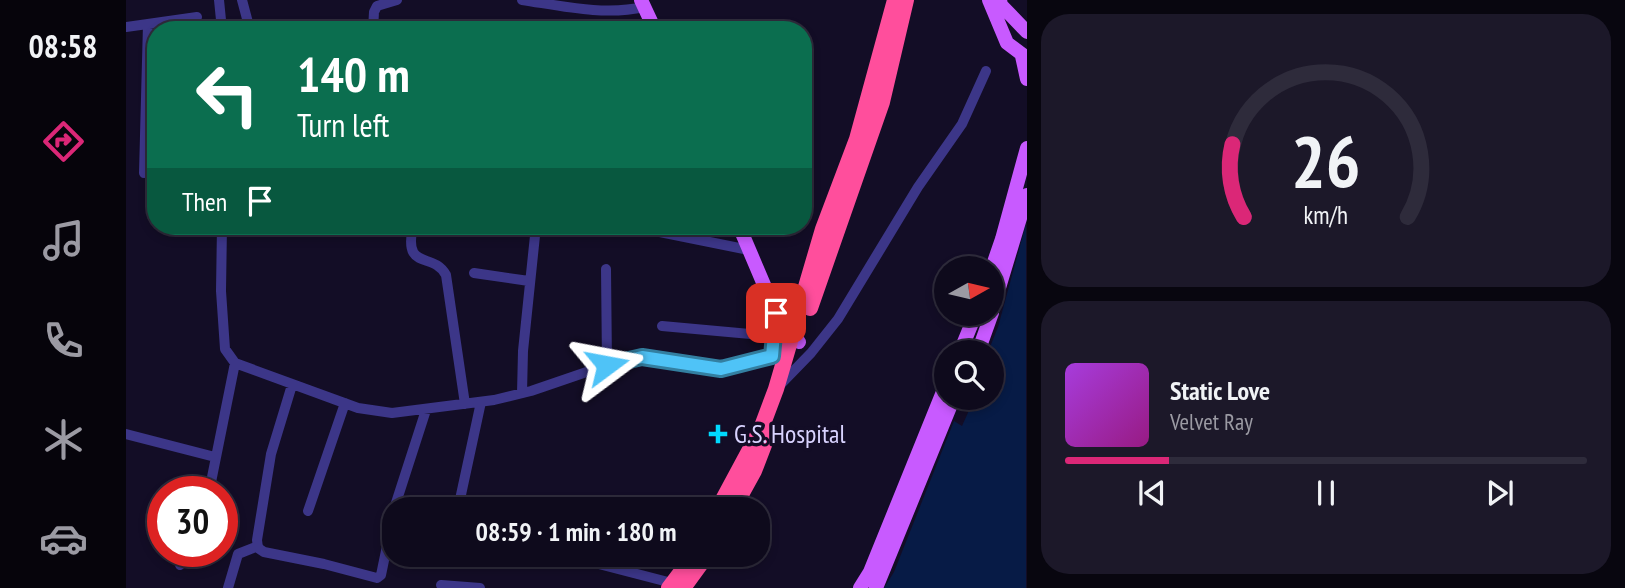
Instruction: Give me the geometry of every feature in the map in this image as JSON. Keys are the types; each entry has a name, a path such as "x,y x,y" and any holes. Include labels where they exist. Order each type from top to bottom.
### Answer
{"highway":[{"path":"739,497 758,460 782,384 823,229 857,139 895,0"},
{"path":"724,497 782,384 777,359 795,338 883,102 906,0"},
{"path":"675,586 690,567"}],"main road":[{"path":"989,0 1007,43 1022,55"},
{"path":"1000,0 1001,5 1027,32 1018,39 1027,79"},
{"path":"643,4 651,21"},
{"path":"996,256 1027,148"},
{"path":"1004,272 1027,195"},
{"path":"743,235 776,313 795,338"},
{"path":"860,588 870,572 936,410"},
{"path":"876,588 949,410"}],"street":[{"path":"219,0 221,21"},
{"path":"242,0 248,21"},
{"path":"374,21 377,6 397,0"},
{"path":"522,0 606,11 627,11 643,4"},
{"path":"169,21 197,17"},
{"path":"126,27 147,24"},
{"path":"144,173 147,61"},
{"path":"782,384 838,319 918,187 962,124 986,71"},
{"path":"222,235 221,291 225,349 235,363 292,386 345,403 392,413 481,402 522,393 607,365 642,357 721,369 777,359 774,336 776,313"},
{"path":"412,235 415,254 421,260 439,267 446,275 465,404"},
{"path":"522,393 534,235"},
{"path":"675,235 749,250"},
{"path":"606,269 607,365"},
{"path":"474,273 529,281"},
{"path":"662,326 774,336"},
{"path":"212,476 235,363"},
{"path":"292,386 271,454 258,546 264,552 377,578 381,575 383,567"},
{"path":"461,497 481,402"},
{"path":"308,511 345,403"},
{"path":"398,497 426,410"},
{"path":"126,434 215,457"},
{"path":"229,588 238,554 258,546"},
{"path":"607,567 675,586"},
{"path":"441,585 480,588"}],"water":[{"path":"1026,224 1026,588 884,588 894,572 954,421 962,426 969,410 1004,410 1004,340 993,340 998,326 1004,326 1004,305"}],"place":[{"name":"G.S. Hospital","path":"718,434"}],"route":[{"path":"607,365 642,357 721,369 772,356 776,313"}]}
